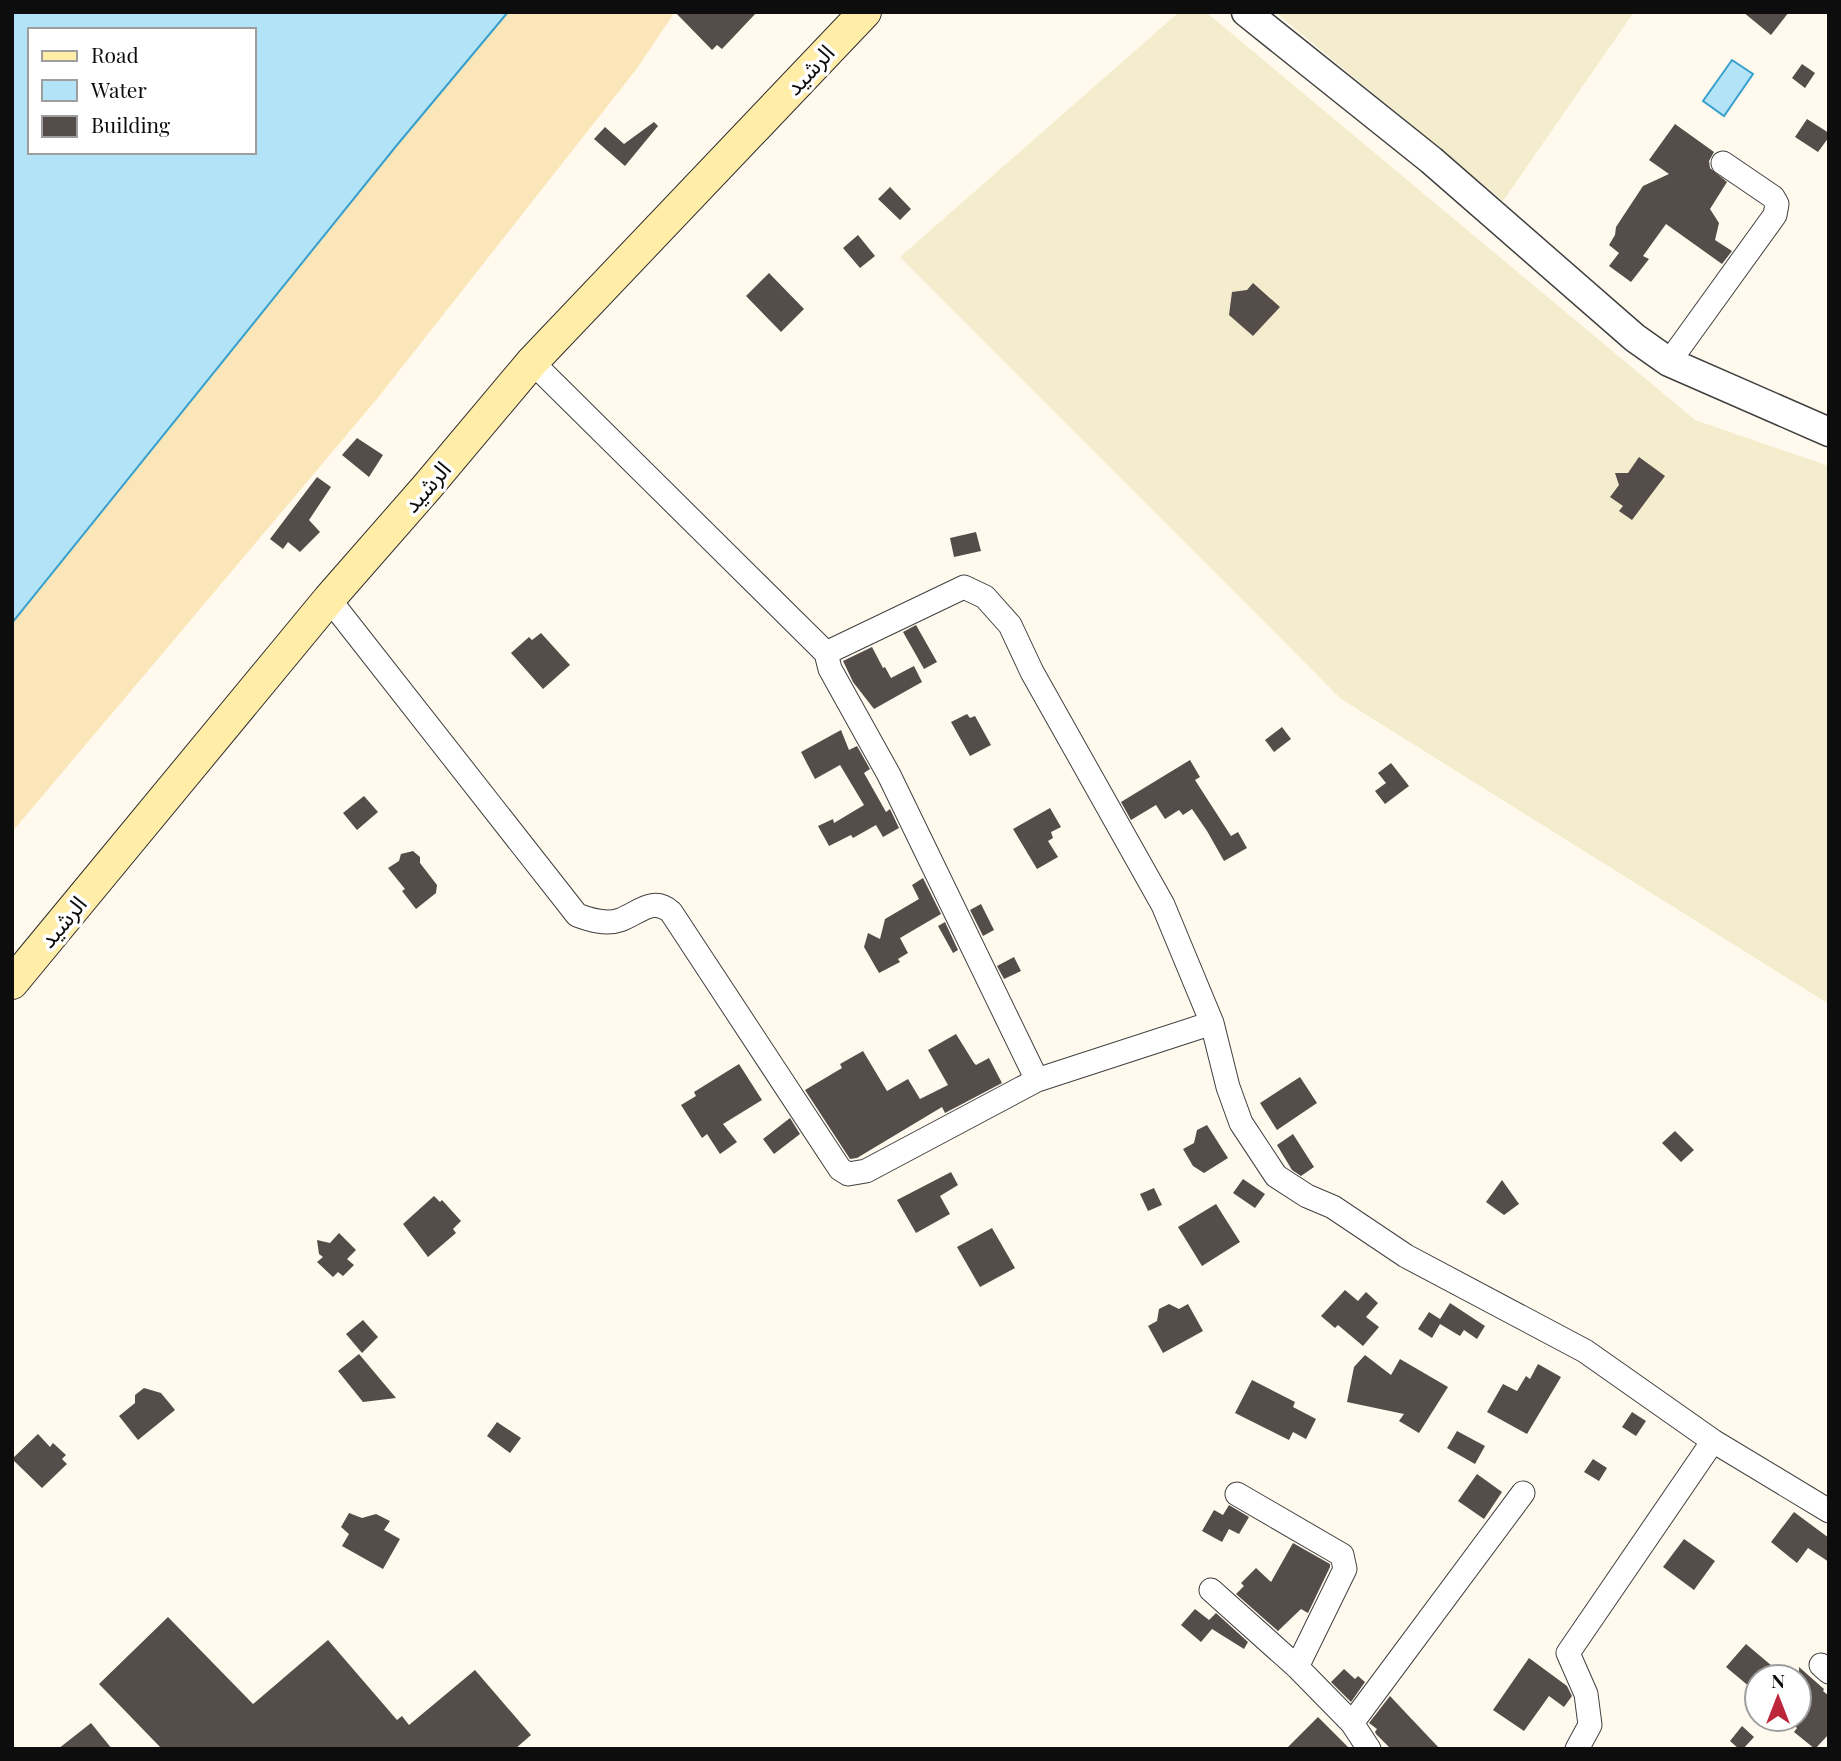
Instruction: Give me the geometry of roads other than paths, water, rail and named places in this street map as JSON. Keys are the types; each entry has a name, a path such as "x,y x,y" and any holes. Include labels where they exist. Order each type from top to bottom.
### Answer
{"main road":[{"name":"الرشيد","path":"12,983 329,599 532,362 865,12"}],"street":[{"path":"1246,12 1430,160 1609,316 1669,362 1829,432"},
{"path":"1669,362 1775,215 1777,204 1773,197 1723,163"},
{"path":"532,362 826,653 830,668 889,775 1037,1080"},
{"path":"826,653 964,587 985,597 1010,625 1032,672 1163,905 1212,1023 1228,1087 1241,1124 1276,1176 1307,1196 1333,1208 1406,1256 1585,1351 1713,1441 1829,1511"},
{"path":"329,599 576,915 605,922 620,920 656,904 671,912 840,1169 848,1174 866,1171 1037,1080 1212,1023"},
{"path":"1577,1749 1590,1725 1586,1694 1568,1653 1713,1441"},
{"path":"1352,1723 1523,1493"},
{"path":"1237,1494 1342,1555 1345,1569 1297,1667"},
{"path":"1211,1590 1297,1667 1352,1723 1369,1749"}],"water":[{"path":"12,12 508,12 397,145 12,623"},
{"path":"1732,60 1753,74 1724,116 1703,101"}]}
